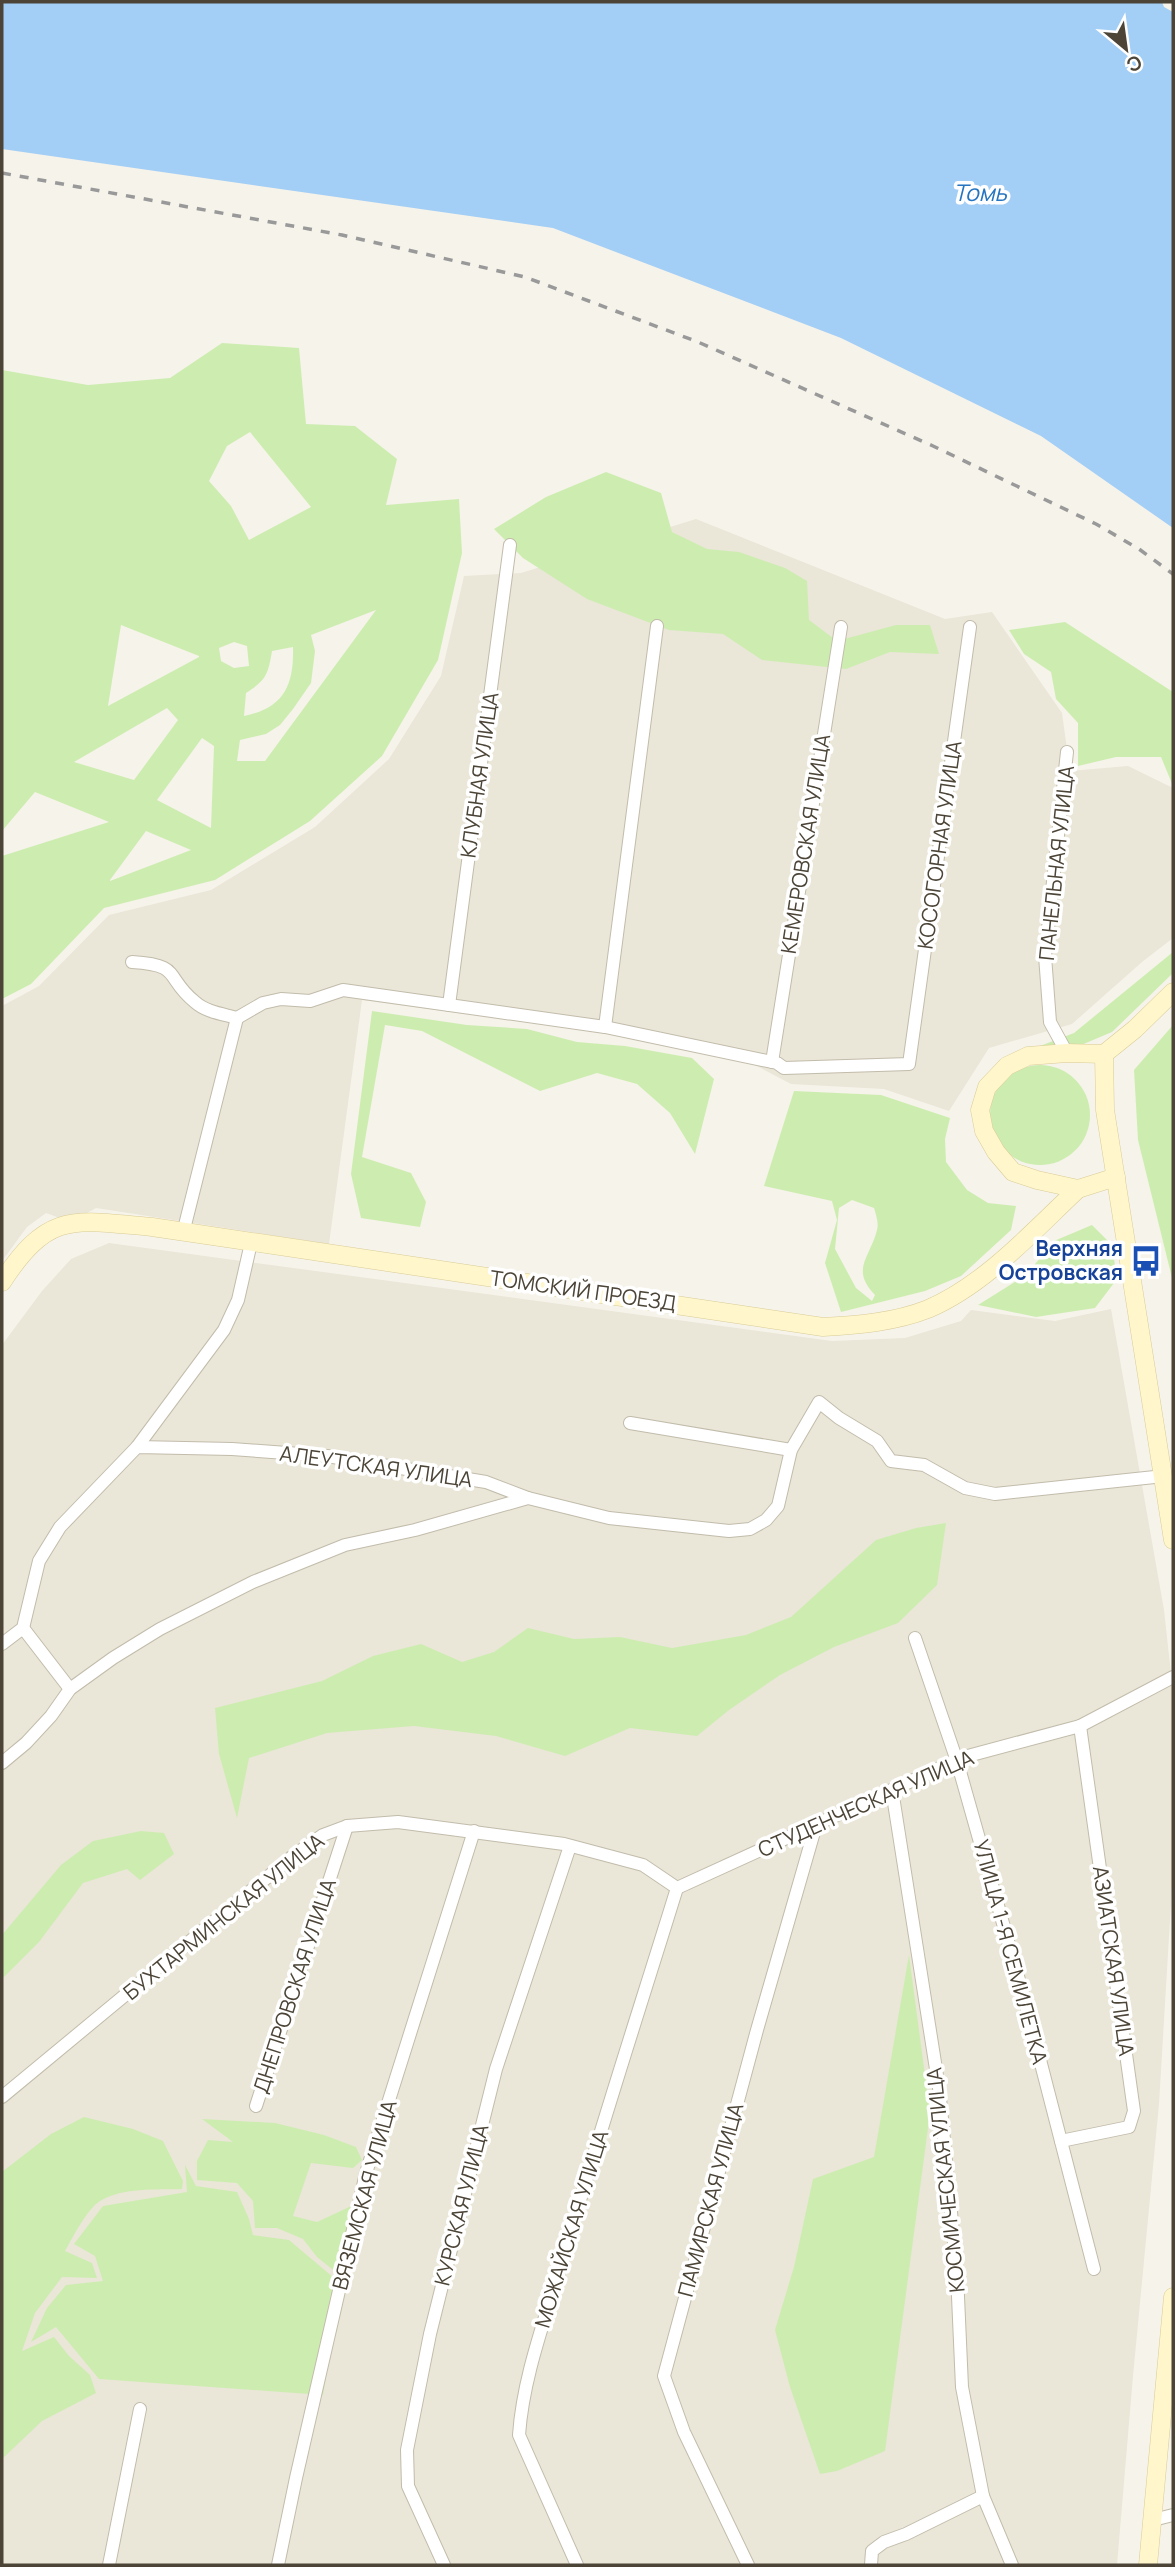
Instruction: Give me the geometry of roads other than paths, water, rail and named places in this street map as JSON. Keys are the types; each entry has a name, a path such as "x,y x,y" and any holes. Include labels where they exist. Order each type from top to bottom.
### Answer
{"main road":[{"path":"1116,1177 1079,1189 1013,1172 996,1152 984,1131 980,1110 987,1087 1007,1066 1028,1056 1104,1054 1135,1029 1173,992"},
{"path":"1104,1054 1105,1110 1164,1476 1170,1498 1173,1540"},
{"name":"ТОМСКИЙ ПРОЕЗД","path":"2,1282 20,1254 44,1233 71,1222 85,1221 152,1227 823,1326 868,1325 928,1308 979,1279 1079,1189"},
{"path":"1148,2565 1173,2298"}],"street":[{"name":"КЛУБНАЯ УЛИЦА","path":"449,1005 510,545"},
{"path":"606,1027 657,626"},
{"name":"КОСОГОРНАЯ УЛИЦА","path":"774,1063 784,1068 909,1064 970,626"},
{"name":"КЕМЕРОВСКАЯ УЛИЦА","path":"774,1063 841,627"},
{"name":"ПАНЕЛЬНАЯ УЛИЦА","path":"1067,752 1045,956 1050,1022 1067,1053"},
{"path":"132,962 161,965 169,970 196,1004 207,1010 237,1018 263,1003 281,999 310,1001 342,990 606,1027 774,1063"},
{"path":"183,1233 237,1018"},
{"path":"2,1644 23,1628 39,1561 60,1527 137,1447 224,1330 238,1300 251,1243"},
{"name":"АЛЕУТСКАЯ УЛИЦА","path":"137,1447 232,1449 327,1456 486,1482 528,1499 608,1518 729,1531 750,1529 766,1520 778,1506 791,1450 819,1402 839,1418 877,1441 891,1461 924,1465 965,1488 995,1494 1164,1476"},
{"path":"630,1423 791,1450"},
{"path":"2,1763 26,1743 51,1716 70,1689 160,1629 253,1582 345,1545 415,1530 528,1499"},
{"path":"23,1628 70,1689"},
{"name":"УЛИЦА 1-Я СЕМИЛЕТКА","path":"915,1638 957,1760 1023,1994 1094,2269"},
{"name":"СТУДЕНЧЕСКАЯ УЛИЦА","path":"677,1888 957,1760 1080,1726 1173,1677"},
{"name":"АЗИАТСКАЯ УЛИЦА","path":"1061,2141 1129,2127 1133,2111 1080,1726"},
{"name":"КОСМИЧЕСКАЯ УЛИЦА","path":"892,1790 939,2088 957,2274 962,2387 983,2496 1012,2565"},
{"name":"БУХТАРМИНСКАЯ УЛИЦА","path":"2,2097 293,1856 323,1835 346,1826 398,1822 474,1830 570,1846 643,1865 677,1888"},
{"name":"ПАМИРСКАЯ УЛИЦА","path":"748,2565 684,2431 664,2376 757,2030 816,1825"},
{"name":"ДНЕПРОВСКАЯ УЛИЦА","path":"256,2106 346,1826"},
{"name":"ВЯЗЕМСКАЯ УЛИЦА","path":"278,2565 366,2173 474,1830"},
{"name":"КУРСКАЯ УЛИЦА","path":"444,2565 408,2486 407,2450 430,2334 496,2070 570,1846"},
{"name":"МОЖАЙСКАЯ УЛИЦА","path":"577,2565 519,2435 520,2421 527,2384 572,2226 677,1888"},
{"path":"109,2565 140,2409"},
{"path":"871,2565 872,2551 884,2542 983,2496"},
{"path":"1153,2520 1173,2515"}],"water":[{"name":"Томь","path":"2,2 1162,2 1164,7 1173,12 1173,528 1041,436 841,338 553,228 2,149"}],"railway":[{"path":"2,173 342,235 525,277 698,342 933,446 1096,524 1139,549 1173,574"}],"place":[{"name":"Верхняя Островская","path":"1146,1261"}]}
